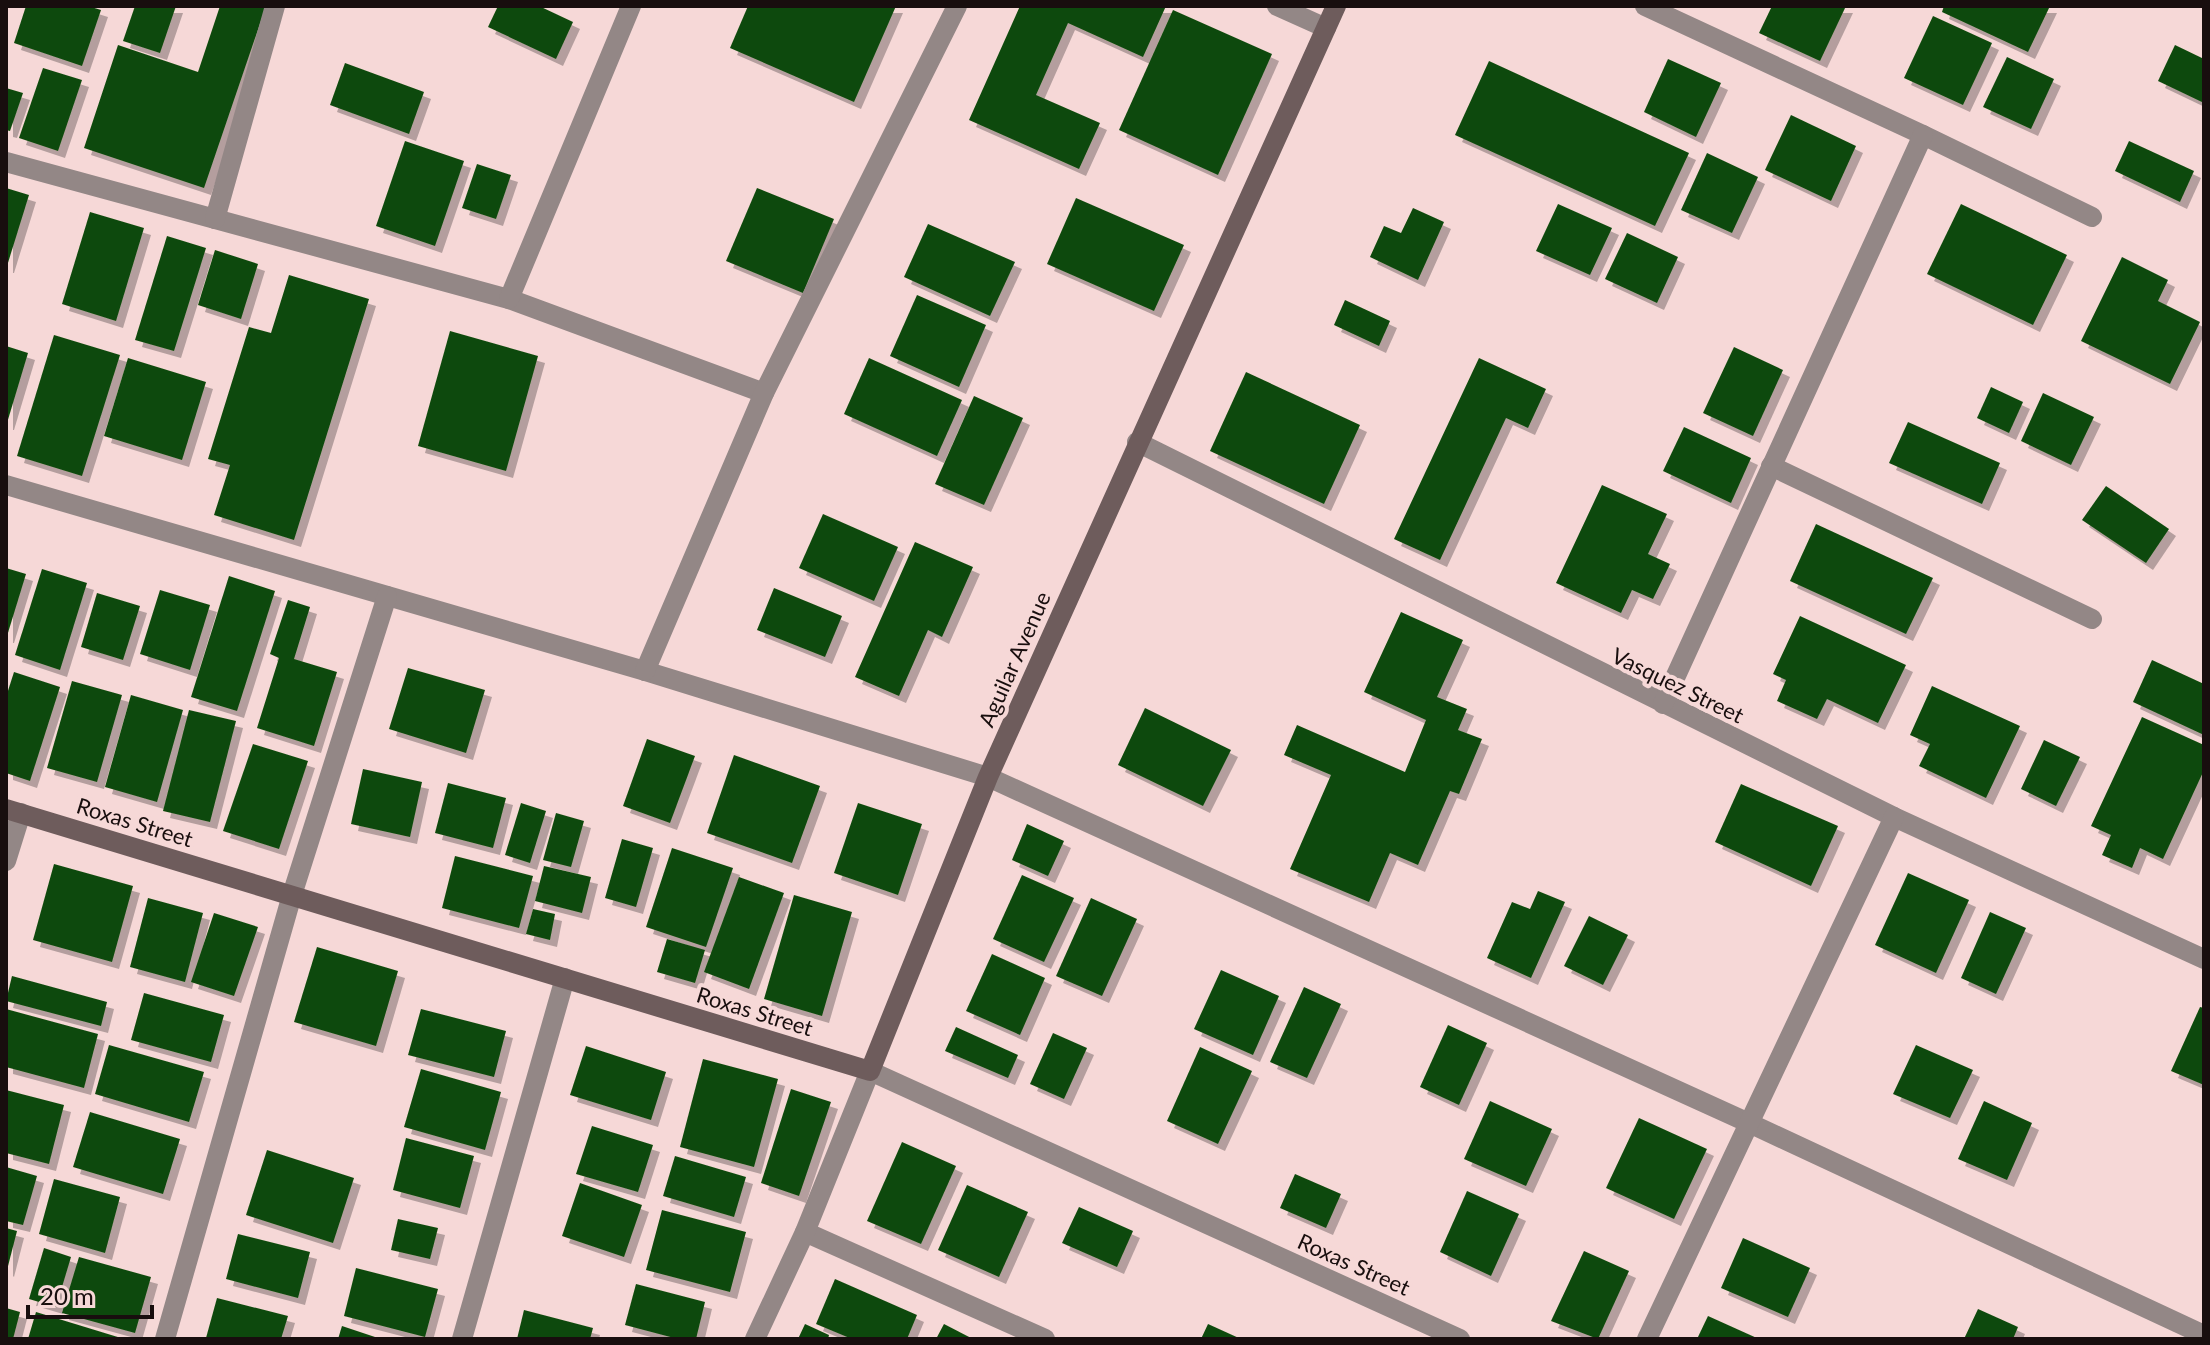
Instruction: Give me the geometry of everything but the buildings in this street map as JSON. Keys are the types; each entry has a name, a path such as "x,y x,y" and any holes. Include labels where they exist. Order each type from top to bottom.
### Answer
{"street":[{"path":"215,219 275,6"},
{"path":"509,299 631,6"},
{"path":"645,671 764,393 957,6"},
{"path":"1277,6 1326,28"},
{"name":"Aguilar Avenue","path":"755,1339 805,1232 988,777 1336,6"},
{"path":"1645,6 2092,217"},
{"path":"1663,704 1923,135"},
{"path":"6,162 509,299 764,393"},
{"name":"Vasquez Street","path":"1137,442 1894,817 2204,959"},
{"path":"1771,466 2092,619"},
{"path":"6,485 645,671 988,777 1749,1123 2204,1335"},
{"path":"165,1339 292,895 387,596"},
{"path":"6,861 14,811"},
{"name":"Roxas Street","path":"14,811 870,1071 1460,1339"},
{"path":"1647,1339 1894,817"},
{"path":"462,1339 565,978"},
{"path":"805,1232 1045,1339"}]}
